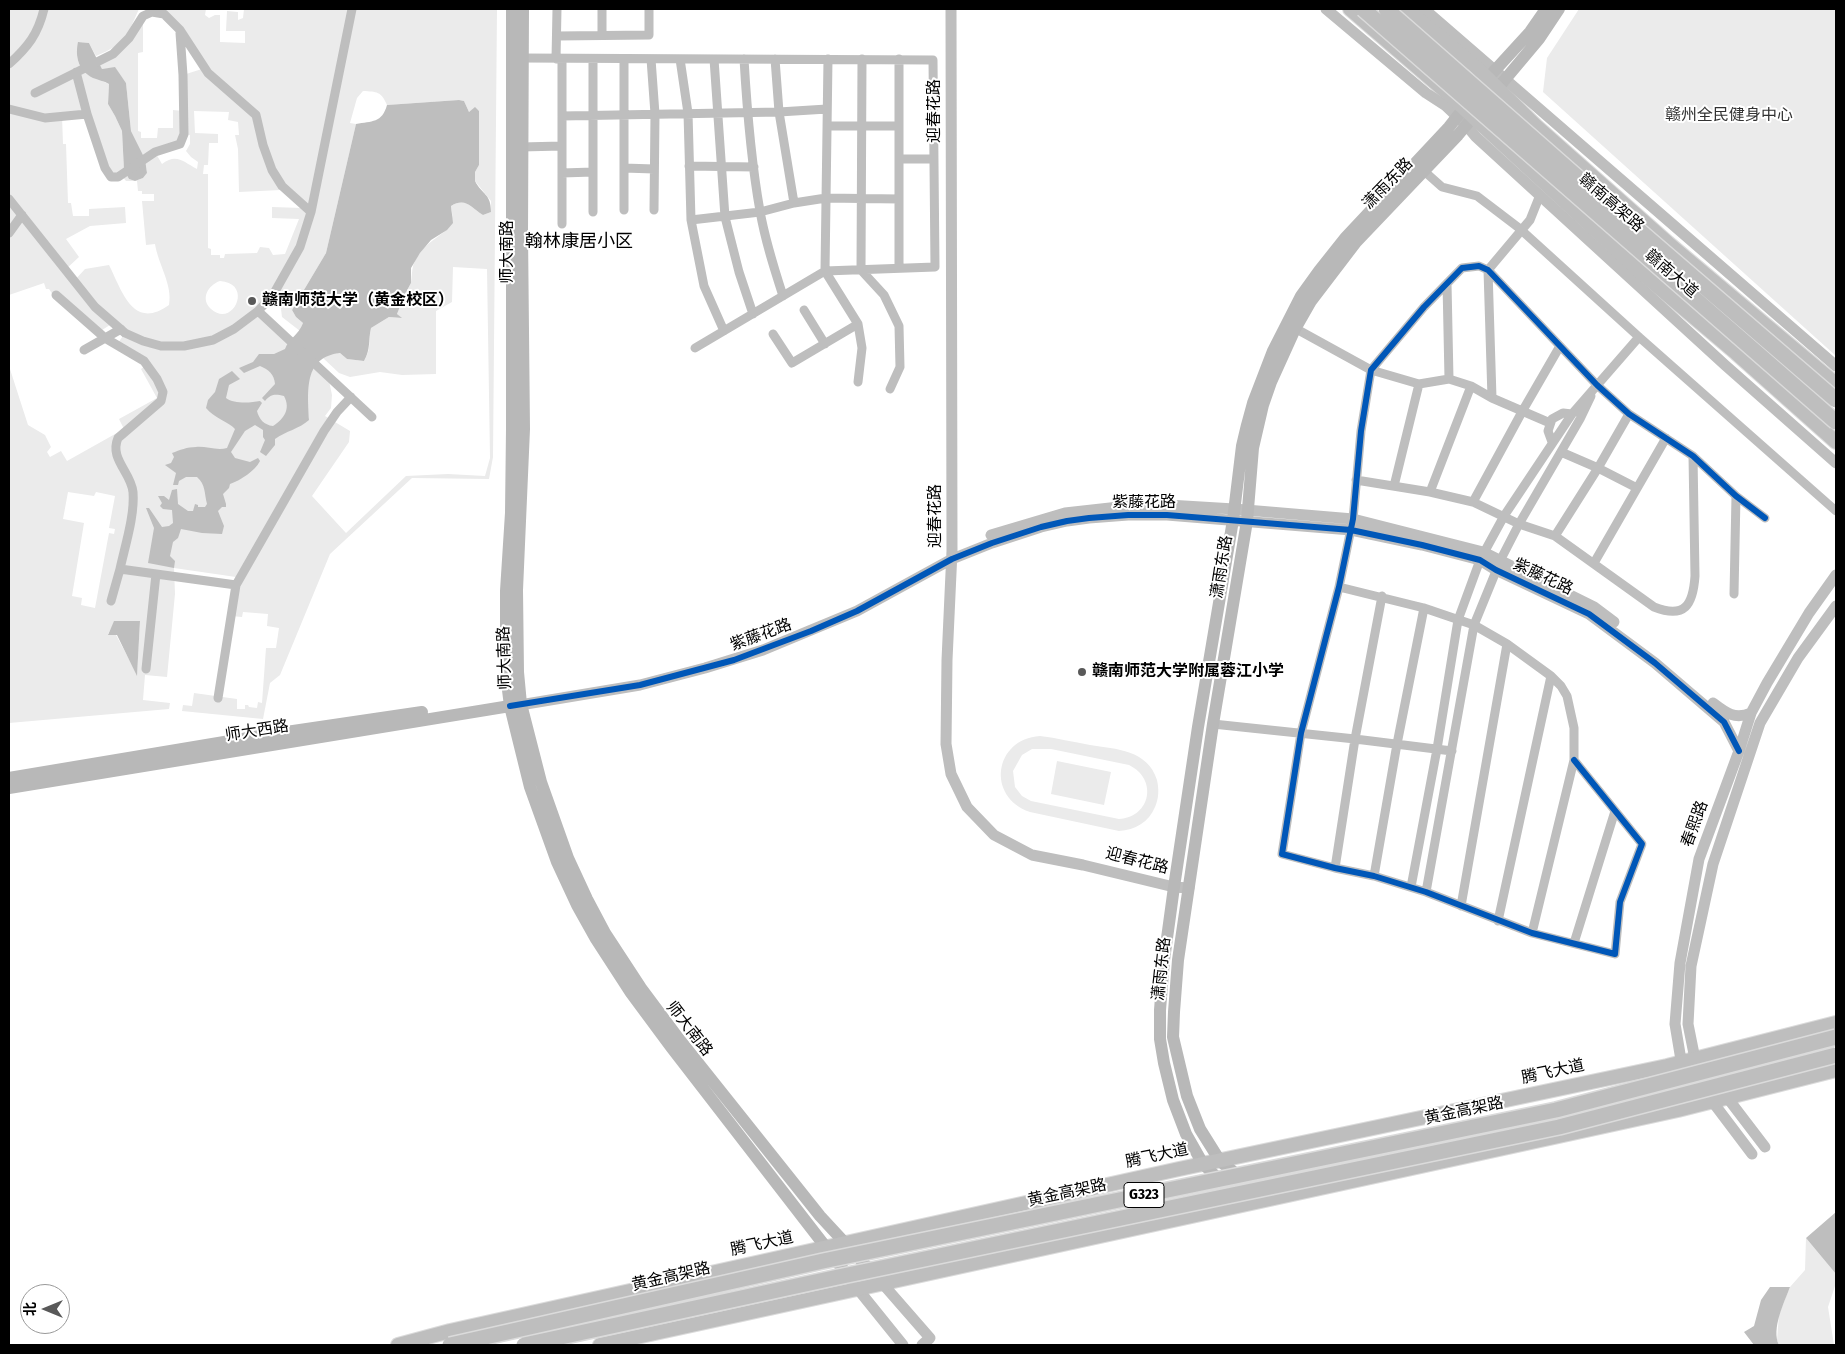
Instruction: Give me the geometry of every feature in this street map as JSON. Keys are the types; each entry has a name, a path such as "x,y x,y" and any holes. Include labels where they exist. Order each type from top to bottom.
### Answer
{"highway":[{"name":"赣南高架路","path":"1363,9 1836,422"},
{"name":"赣南高架路","path":"1386,9 1836,400"},
{"name":"黄金高架路","path":"450,1345 823,1261 1556,1110 1836,1037"},
{"name":"G323","path":"524,1345 857,1273 1559,1127 1836,1055"}],"main road":[{"name":"师大南路","path":"512,9 512,428 511,513 506,591 506,674 554,820 587,900 605,933 641,988 679,1039 820,1216 882,1283"},
{"name":"师大南路","path":"523,9 521,147 524,429 517,590 518,672 515,702 530,787 542,824 569,888 596,939 631,993 857,1288"},
{"name":"赣南大道","path":"1350,9 1465,117 1836,442"},
{"name":"赣南大道","path":"1407,9 1477,68 1496,79 1536,126 1668,243 1836,384"},
{"name":"潇雨东路","path":"1246,1204 1203,1164 1186,1134 1174,1100 1160,1039 1164,960 1174,887 1198,727 1234,514 1242,446 1253,403 1269,360 1291,326 1342,259 1379,216 1424,171 1496,79 1546,9"},
{"name":"潇雨东路","path":"1496,79 1539,39 1559,9"},
{"name":"潇雨东路","path":"1267,1199 1220,1161 1200,1129 1187,1096 1174,1037 1178,960 1213,724 1247,515 1253,448 1263,405 1301,296 1333,252 1465,117"},
{"name":"师大西路","path":"9,778 266,735 515,702"},
{"name":"师大西路","path":"9,788 515,702"},
{"name":"腾飞大道","path":"398,1345 450,1330 1203,1164 1682,1062 1836,1023"},
{"path":"600,1345 1728,1098 1836,1070"}],"street":[{"path":"9,64 31,42 40,27 44,9"},
{"path":"9,199 95,307 121,329 143,341 161,346 184,346 212,340 234,329 258,311 273,295 300,247 310,212 352,9"},
{"path":"558,9 557,36 562,116 562,224"},
{"path":"602,9 602,35"},
{"path":"557,36 649,36 649,9"},
{"name":"迎春花路","path":"952,9 952,555 947,660 946,744 951,774 967,807 994,835 1032,855 1174,887 1189,888"},
{"path":"1326,9 1426,93 1465,117 1476,138 1725,366 1836,463"},
{"path":"1424,9 1496,79 1836,366"},
{"path":"35,93 113,54 129,38 143,16 152,12 164,14 180,30 208,73 256,115 272,170 282,186 310,212"},
{"path":"76,72 105,168 111,177 118,178 155,152 180,144 184,134 180,30"},
{"path":"522,58 933,60 935,267 825,271 695,348"},
{"path":"593,59 593,212"},
{"path":"624,59 624,210"},
{"path":"651,59 655,114 654,210"},
{"path":"680,59 688,113 691,220 704,286 724,331"},
{"path":"714,59 724,216 739,272 753,314"},
{"path":"744,59 747,112 760,212 770,257 782,296"},
{"path":"775,59 779,112 794,203"},
{"path":"828,59 825,271 858,324 862,348 858,382"},
{"path":"862,60 861,270 884,295 899,326 900,367 890,390"},
{"path":"899,60 899,268"},
{"path":"562,116 779,112 827,109"},
{"path":"9,110 45,118 88,114"},
{"path":"827,126 899,126"},
{"path":"521,147 562,146"},
{"path":"899,159 934,159"},
{"path":"689,166 754,167"},
{"path":"624,168 654,168"},
{"path":"1424,171 1442,187 1477,196 1522,231 1836,511"},
{"path":"562,173 593,172"},
{"path":"1492,398 1488,270 1530,220 1540,195"},
{"path":"691,220 760,212 794,203 826,198 899,199"},
{"path":"9,233 22,215"},
{"path":"1574,760 1642,844 1620,902 1615,954 1532,934 1411,887 1282,854 1301,733 1339,587 1352,525 1361,430 1371,370 1424,307 1462,268 1479,266 1488,270 1597,385 1629,414 1693,456 1736,496 1765,518"},
{"path":"1447,283 1449,379"},
{"path":"56,295 105,338 144,361 157,379 163,392 161,401 118,438 114,446 116,457 132,490 133,505 120,569 111,601"},
{"path":"804,310 825,344"},
{"path":"258,311 372,417"},
{"path":"773,334 792,363 858,324"},
{"path":"1291,326 1371,370 1419,384 1449,379 1471,386 1492,398 1550,422"},
{"path":"84,350 121,329"},
{"path":"1411,887 1437,749 1458,620 1481,556 1504,516 1572,414 1639,337"},
{"path":"1473,502 1560,346"},
{"path":"1394,486 1419,384"},
{"path":"1426,892 1474,625 1498,565 1519,524 1580,419 1597,385"},
{"path":"1430,492 1471,386"},
{"path":"218,698 236,585 324,431 336,412 351,397"},
{"path":"1552,442 1548,435 1550,422 1559,414 1572,414"},
{"path":"1555,536 1629,414"},
{"path":"1594,563 1666,438"},
{"path":"1561,452 1637,488"},
{"path":"1356,480 1430,492 1473,502 1519,524 1555,536 1654,607 1666,612 1677,611 1688,605 1694,592 1693,456"},
{"path":"1734,594 1736,496"},
{"name":"紫藤花路","path":"515,702 640,685 748,655 858,611 952,555 989,536 1040,519 1089,509 1168,505 1234,514 1352,525 1422,545 1481,556 1589,614 1641,652 1724,722 1739,752"},
{"name":"紫藤花路","path":"1498,565 1594,607 1654,653 1728,715 1744,716 1751,713"},
{"path":"120,569 236,585"},
{"path":"146,669 156,574"},
{"name":"春熙路","path":"1752,1154 1682,1062 1675,1024 1680,963 1699,859 1739,752 1751,713 1808,613 1836,575"},
{"path":"1339,587 1382,596 1474,625 1507,644 1551,676 1568,696 1574,728 1574,760 1532,934"},
{"path":"1335,868 1355,739 1382,596"},
{"name":"春熙路","path":"1765,1147 1694,1054 1688,1024 1691,966 1713,864 1760,723 1798,658 1836,606"},
{"path":"1374,876 1397,744 1424,608"},
{"path":"1461,906 1507,644"},
{"path":"1498,921 1551,676"},
{"path":"1213,724 1452,751"},
{"path":"1574,943 1615,811"},
{"path":"882,1283 926,1342"},
{"path":"857,1288 903,1345"}],"green space":[{"name":"赣南师范大学（黄金校区）","path":"9,9 139,9 128,33 119,43 106,52 96,56 89,43 79,42 77,51 83,70 109,84 108,104 122,131 124,170 129,179 135,181 143,178 147,173 145,159 131,131 126,83 115,68 102,69 98,61 113,52 129,37 143,16 143,52 138,53 138,131 141,132 141,138 157,138 158,128 173,128 173,110 183,111 183,75 205,68 180,30 164,14 164,9 206,9 205,15 209,18 220,15 220,42 245,43 245,31 226,31 227,11 238,12 238,20 243,18 244,9 497,9 493,457 489,479 412,478 330,554 280,675 270,683 263,719 182,711 183,705 192,706 194,693 237,699 237,709 245,709 245,705 257,708 258,702 262,703 266,648 276,648 279,628 267,626 268,614 243,612 242,617 231,616 236,577 174,568 175,594 167,677 145,675 143,700 170,703 169,709 9,723 9,366 28,425 45,435 51,447 47,452 50,457 61,451 67,461 124,429 119,419 157,398 141,369 150,362 138,353 118,343 125,333 113,323 99,332 59,299 55,298 49,289 46,289 44,283 9,295","holes":["363,91 378,93 383,97 387,105 459,100 464,101 469,112 475,108 479,111 479,165 475,172 475,181 491,201 491,212 483,215 465,203 451,206 452,215 448,228 426,246 415,261 410,284 397,314 401,318 389,317 371,328 369,348 364,361 347,359 340,353 331,354 323,358 339,373 350,377 380,372 402,375 436,374 436,311 452,302 453,267 487,269 490,458 485,476 448,474 406,476 346,533 312,496 349,442 350,431 325,416 331,408 332,395 328,376 258,311 273,295 280,301 282,317 300,331 303,323 292,310 326,253 356,124 350,123 357,98","194,111 229,112 228,120 238,122 239,135 235,135 238,149 239,192 281,190 302,208 272,207 272,218 299,219 285,254 273,255 269,248 260,247 257,253 225,254 224,258 220,258 220,255 211,255 211,249 208,248 208,174 203,174 204,165 208,165 209,143 218,143 218,134 195,133","87,114 105,168 111,177 121,175 126,181 137,181 138,191 142,191 142,194 154,194 154,201 142,201 146,245 155,244 169,290 169,305 157,312 146,313 138,311 130,304 109,265 85,269 74,281 65,270 79,257 66,239 90,226 126,223 125,207 89,209 89,216 73,216 71,203 68,203 66,144 63,144 62,116","184,134 190,135 190,144 186,151 198,162 197,169 184,161 176,159 162,164 155,152 180,144","220,281 230,284 236,289 238,296 232,309 226,313 219,314 211,309 206,301 206,297 212,286","68,492 94,496 96,492 115,496 109,528 115,529 114,534 109,533 95,608 81,605 82,598 72,596 84,523 63,519","115,621 140,621 137,674 116,635 108,634"]},
{"name":"赣州全民健身中心","path":"1579,9 1836,9 1836,356 1543,92 1547,58"},
{"path":"1040,736 1120,750 1139,757 1153,770 1157,780 1158,797 1152,812 1145,821 1136,827 1119,831 1030,812 1016,805 1007,794 1002,782 1001,770 1005,757 1013,747 1025,740","holes":["1032,749 1051,749 1129,765 1138,771 1144,779 1147,788 1144,805 1130,817 1119,819 1031,801 1022,796 1015,787 1013,771 1022,755"]},
{"path":"1057,761 1111,772 1104,805 1051,794"},
{"path":"1806,1238 1836,1274 1836,1283 1828,1307 1834,1345 1779,1345 1777,1340 1779,1314 1790,1287 1805,1270"}],"shaded area":[{"path":"78,42 89,43 102,69 115,67 126,83 131,131 145,159 147,173 143,178 135,181 129,179 124,170 122,131 108,104 109,84 88,75 81,67 77,58"},
{"path":"464,101 469,112 475,107 479,111 479,165 475,172 475,181 488,198 491,212 483,215 465,203 451,206 453,223 447,230 431,240 411,268 411,283 397,314 402,318 389,317 371,328 364,361 347,359 340,353 319,361 310,378 308,398 309,420 275,439 275,445 266,456 260,452 265,440 263,430 255,425 245,431 231,452 235,458 250,462 258,458 260,461 247,475 230,484 223,494 226,507 222,507 218,511 224,526 222,534 181,529 178,538 173,542 170,556 175,561 174,568 148,563 154,528 146,508 149,508 162,527 173,523 172,510 163,509 160,506 162,503 158,496 164,496 169,500 172,490 177,489 178,504 188,511 193,511 195,504 198,507 205,507 207,504 203,486 197,477 186,477 179,481 178,485 173,485 176,473 165,465 171,463 174,457 172,453 184,449 200,447 227,448 235,429 213,415 206,408 208,400 215,392 219,379 232,371 240,379 229,385 226,398 247,403 260,401 262,403 257,411 265,423 273,426 285,413 287,405 284,396 273,395 265,401 262,398 275,384 274,378 266,369 260,366 244,373 239,368 253,362 259,354 274,354 285,349 303,323 292,310 326,253 356,124 376,120 385,111 387,105"},
{"path":"114,621 140,621 137,676 117,635 108,635"},
{"path":"1836,1212 1836,1274 1806,1238"},
{"path":"1770,1287 1790,1287 1777,1324 1776,1331 1779,1345 1754,1345 1744,1332 1754,1326 1761,1300"}],"cycle path":[{"path":"1574,760 1642,844 1620,902 1615,954 1532,933 1426,892 1374,876 1282,854 1301,733 1339,587 1353,519 1361,431 1371,370 1424,307 1462,268 1479,266 1488,270 1597,385 1629,414 1693,456 1736,496 1765,518"},
{"path":"510,706 640,685 734,660 811,631 857,611 952,559 992,543 1041,527 1089,518 1167,515 1351,530 1480,560 1496,570 1589,614 1655,663 1724,722 1739,751"}],"place":[{"name":"赣南师范大学（黄金校区）","path":"252,301"},
{"name":"赣南师范大学附属蓉江小学","path":"1082,672"}],"district":[{"name":"翰林康居小区","path":"579,242"}]}
